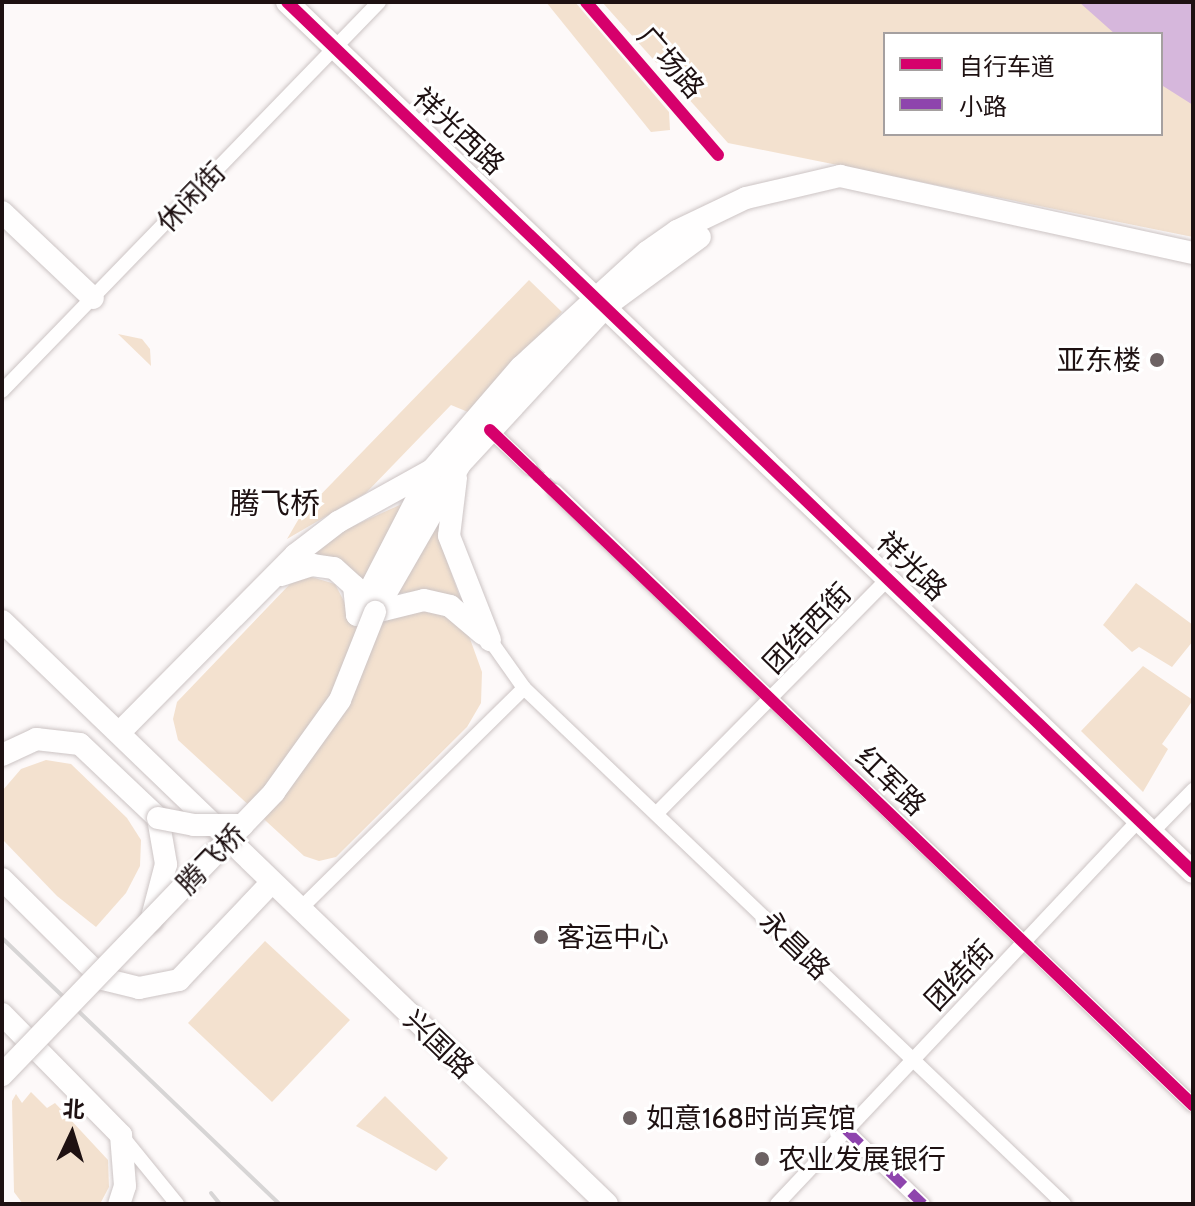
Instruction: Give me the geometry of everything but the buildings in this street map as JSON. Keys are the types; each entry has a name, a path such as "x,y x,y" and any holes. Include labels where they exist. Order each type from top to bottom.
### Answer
{"main road":[{"name":"祥光西路","path":"287,2 602,300"},
{"path":"366,613 432,470 521,367 602,300 677,231 746,198 840,176 1193,253"},
{"path":"366,613 460,464 602,300 683,245 751,212 840,192 1193,268"},
{"path":"2,212 93,298"},
{"name":"祥光路","path":"602,300 1193,872"},
{"path":"460,464 449,536 490,640"},
{"path":"2,621 120,732 281,575 295,555 338,522 432,470"},
{"path":"281,575 312,565 334,568 354,586 366,613"},
{"path":"366,613 424,600 450,606 490,640"},
{"name":"腾飞桥","path":"2,1057 159,894 233,826 308,750 340,700 366,613"},
{"name":"兴国路","path":"120,732 270,884 607,1204"},
{"path":"2,755 36,739 80,744 158,818 166,864 151,921"},
{"path":"158,818 233,826"},
{"name":"腾飞桥","path":"2,1075 151,921 233,826"},
{"path":"2,879 103,979 139,988 179,980 270,884"},
{"path":"2,1014 121,1135 125,1186 119,1204"}],"street":[{"name":"休闲街","path":"2,391 379,2"},
{"path":"490,430 530,468"},
{"name":"红军路","path":"555,491 1193,1105"},
{"name":"团结西街","path":"657,813 889,578"},
{"name":"永昌路","path":"490,640 524,688 1064,1204"},
{"path":"299,910 524,688"},
{"name":"团结街","path":"777,1204 1023,942 1146,826 1193,790"},
{"path":"846,1130 923,1204"},
{"path":"121,1135 172,1203"}],"shaded area":[{"path":"546,2 575,2 669,112 670,130 651,132"},
{"path":"602,2 1193,2 1193,237 728,143"},
{"path":"1079,2 1193,2 1193,105 1163,86 1163,32 1113,32"},
{"path":"529,280 562,312 468,412 451,405 366,493 287,539 301,515"},
{"path":"118,334 142,339 150,349 151,366"},
{"path":"433,490 443,516 442,547 463,606 425,591 400,593 301,560 331,536"},
{"path":"305,575 335,584 345,603 393,619 423,609 443,613 469,636 482,672 481,703 467,727 336,857 319,861 304,856 178,740 173,719 177,702 290,584"},
{"path":"1136,583 1193,625 1193,641 1172,667 1139,647 1132,652 1103,625"},
{"path":"1143,666 1193,700 1162,744 1168,749 1143,792 1081,731"},
{"path":"46,760 71,764 127,818 141,840 140,866 126,893 96,927 57,896 2,839 3,790 21,769"},
{"path":"265,941 350,1020 272,1102 188,1023"},
{"path":"31,1092 47,1108 55,1103 108,1160 109,1187 100,1204 23,1204 14,1192 12,1101 16,1094 22,1103"},
{"path":"385,1096 448,1158 436,1171 356,1126"}],"tunnel":[{"path":"530,468 555,491"}],"railway":[{"path":"2,938 279,1204"},
{"path":"211,1193 220,1204"}],"marked path":[{"path":"846,1130 923,1204"}],"cycle path":[{"path":"287,2 1193,872"},
{"name":"广场路","path":"586,2 718,155"},
{"path":"490,430 1193,1105"}],"place":[{"name":"亚东楼","path":"1157,360"},
{"name":"客运中心","path":"541,937"},
{"name":"如意168时尚宾馆","path":"630,1118"},
{"name":"农业发展银行","path":"762,1159"}],"district":[{"name":"腾飞桥","path":"275,504"}]}
